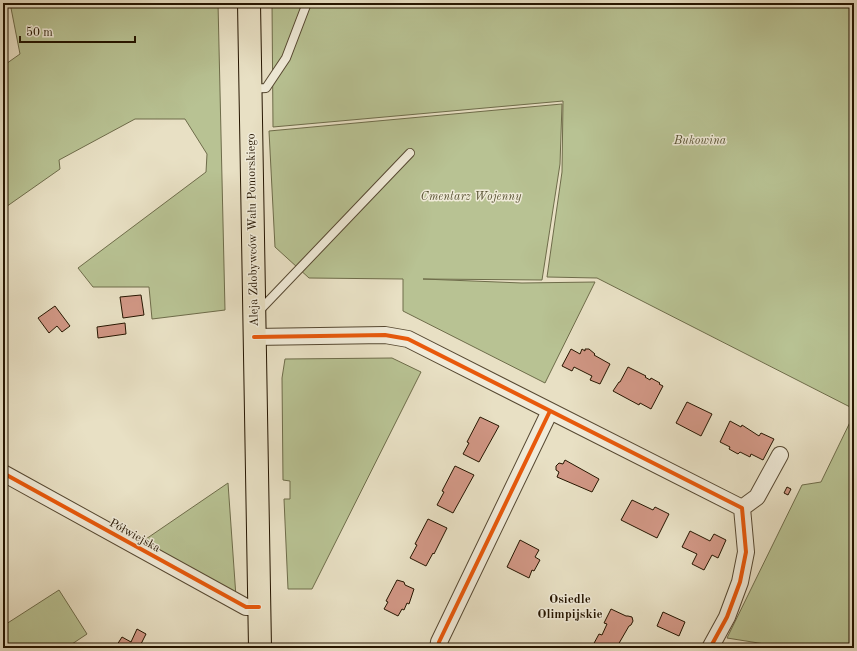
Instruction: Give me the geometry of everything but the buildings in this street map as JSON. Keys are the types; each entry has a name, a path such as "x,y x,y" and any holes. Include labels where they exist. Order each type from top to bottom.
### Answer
{"main road":[{"name":"Aleja Zdobywców Wału Pomorskiego","path":"249,3 260,648"}],"street":[{"path":"254,326 385,335 408,339 742,508"},
{"path":"438,648 439,642 550,411"},
{"path":"742,508 757,497 780,455"},
{"name":"Półwiejska","path":"3,473 246,607 259,607"},
{"path":"710,648 727,617 740,582 746,552 742,508"}],"lane":[{"path":"251,89 266,88 286,58 307,3"},
{"path":"254,326 270,301 410,153"}],"green space":[{"path":"10,3 218,3 225,310 152,319 149,287 93,287 78,268 206,172 207,154 185,119 135,119 59,160 60,169 3,209 3,66 20,54"},
{"name":"Bukowina","path":"272,3 854,3 854,409 597,278 547,277 562,172 563,101 273,127"},
{"name":"Cmentarz Wojenny","path":"562,104 560,164 542,280 423,279 522,283 595,282 545,383 403,311 403,279 309,278 275,247 269,131"},
{"path":"392,358 421,372 312,589 288,589 284,499 290,499 290,481 283,480 282,378 285,359"},
{"path":"854,414 854,635 848,648 790,648 727,638 802,485 821,482"},
{"path":"228,483 236,597 143,541"},
{"path":"59,590 87,634 66,648 3,648 3,626"}],"cycle path":[{"path":"254,337 385,335 408,339 742,508 746,552 740,582 727,617 710,648"},
{"path":"438,648 439,642 550,411"},
{"path":"3,473 246,607 259,607"}],"district":[{"name":"Osiedle Olimpijskie","path":"570,606"}]}
